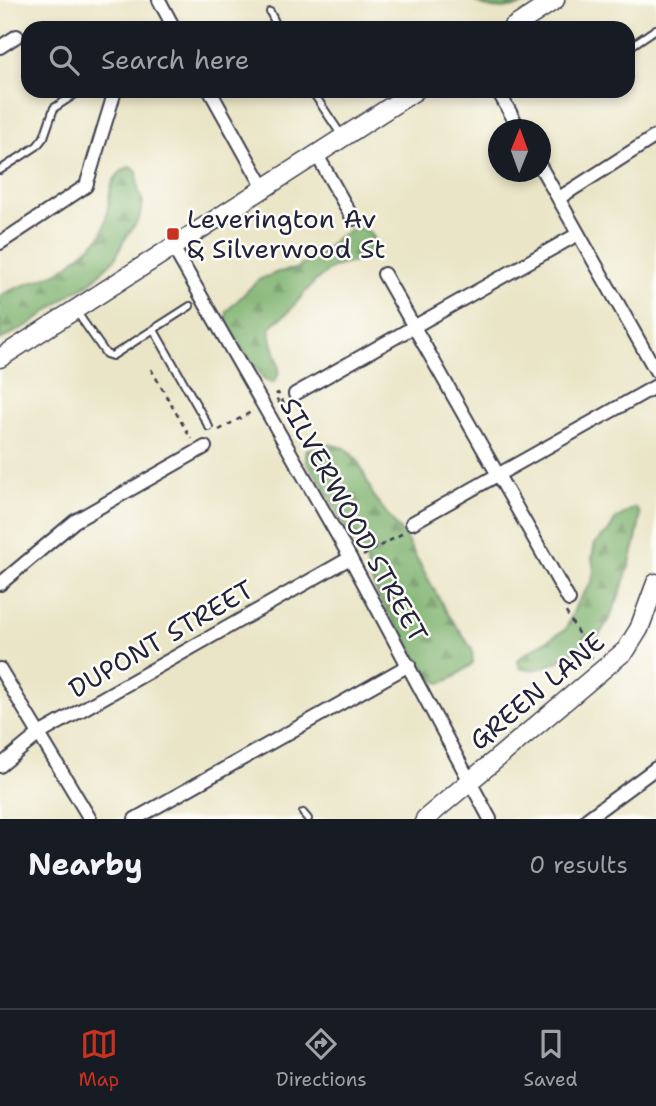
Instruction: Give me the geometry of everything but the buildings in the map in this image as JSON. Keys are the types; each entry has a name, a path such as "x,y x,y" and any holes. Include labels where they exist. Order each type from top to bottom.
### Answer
{"street":[{"path":"159,0 170,21"},
{"path":"523,21 555,0"},
{"path":"0,47 17,36"},
{"path":"0,243 86,186 109,98"},
{"path":"214,98 264,188"},
{"path":"0,358 404,98"},
{"path":"502,98 514,119"},
{"path":"559,198 656,136"},
{"path":"317,155 353,219"},
{"path":"550,182 656,372"},
{"path":"295,394 578,233"},
{"name":"SILVERWOOD STREET","path":"173,247 357,557 490,819"},
{"path":"384,274 569,600"},
{"path":"408,528 656,386"},
{"path":"0,584 75,521 201,449"},
{"name":"DUPONT STREET","path":"0,766 39,734 357,557"},
{"name":"GREEN LANE","path":"425,819 626,650 639,629 656,583"},
{"path":"135,819 409,664"},
{"path":"0,669 90,819"},
{"path":"587,819 656,768"}],"lane":[{"path":"270,12 274,21"},
{"path":"635,43 656,29"},
{"path":"0,170 37,146 44,136 54,108 69,98"},
{"path":"316,98 342,138"},
{"path":"75,309 109,356 116,355 190,306"},
{"path":"154,330 209,427"}],"path":[{"path":"151,369 201,449"},
{"path":"219,429 255,410 259,417"},
{"path":"357,557 408,528"},
{"path":"567,614 590,656"}],"green space":[{"path":"473,0 533,0 502,9 487,7"},
{"path":"129,167 137,171 138,189 143,203 139,219 115,259 88,285 75,291 32,323 0,340 0,296 60,271 96,241 105,226 114,180"},
{"path":"354,228 368,231 374,237 372,252 365,259 338,266 327,272 271,327 279,370 273,383 265,380 229,331 227,311 258,280 278,272 296,269"},
{"path":"328,444 345,448 358,461 374,497 405,537 446,611 472,649 473,664 449,680 439,683 430,677 379,598 369,575 365,552 349,536 322,483 306,461 306,450"},
{"path":"635,507 640,514 631,561 618,599 602,631 588,645 555,663 538,669 520,668 518,661 523,655 566,629 577,603 592,582 595,543 608,532 616,519"}],"place":[{"name":"Leverington Av & Silverwood St","path":"173,234"}]}
